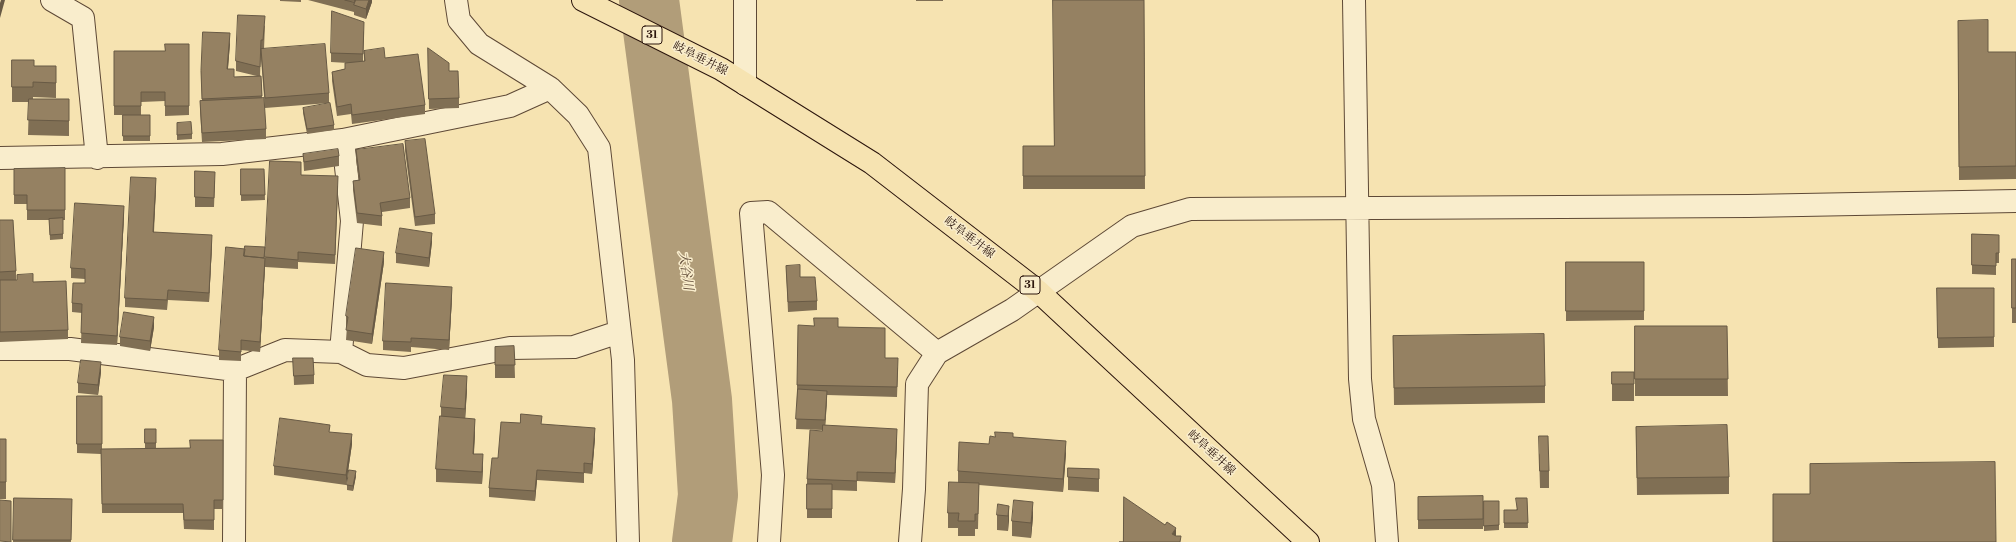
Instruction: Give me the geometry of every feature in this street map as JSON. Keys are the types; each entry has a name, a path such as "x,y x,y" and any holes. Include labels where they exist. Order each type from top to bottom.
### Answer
{"main road":[{"name":"岐阜垂井線","path":"583,0 721,69 872,163 1039,292 1308,542"}],"street":[{"path":"52,0 83,18 97,158"},
{"path":"456,0 460,20 479,44 550,88 578,115 599,148 623,360 628,542"},
{"path":"745,0 745,84"},
{"path":"1354,0 1356,209 1360,379 1364,420 1383,485 1387,542"},
{"path":"0,158 97,158 222,154 343,140 510,106 550,88"},
{"path":"341,352 352,221 343,140"},
{"path":"910,542 914,489 917,384 937,353 989,324 1039,292 1132,226 1190,209 1748,206 2016,201"},
{"path":"769,542 773,474 751,213 768,212 937,353"},
{"path":"0,349 70,349 235,370 285,350 341,352 368,365 404,368 510,348 574,347 619,332"},
{"path":"234,542 235,370"}],"building":[{"path":"356,0 369,0 366,9 354,5"},
{"path":"1053,0 1144,0 1145,176 1023,176 1023,146 1054,146"},
{"path":"332,11 364,22 363,54 331,53"},
{"path":"238,15 265,16 263,40 261,40 260,67 236,61"},
{"path":"1988,20 1988,52 2016,52 2016,166 1959,167 1958,21"},
{"path":"203,32 230,33 227,69 234,69 234,77 261,76 262,96 202,99 201,71"},
{"path":"165,44 189,44 189,106 165,106 165,92 141,92 141,106 114,106 114,51 165,51"},
{"path":"325,44 329,93 265,98 261,49"},
{"path":"384,48 385,58 418,54 425,105 352,115 351,104 337,107 332,72 345,69 345,63 365,61 364,51"},
{"path":"428,48 449,63 449,71 458,71 459,98 429,99"},
{"path":"12,60 34,60 34,66 56,66 56,83 33,82 33,87 12,87"},
{"path":"264,98 266,129 202,133 200,101"},
{"path":"29,99 69,99 69,121 28,120"},
{"path":"330,103 334,125 307,129 303,108"},
{"path":"123,115 150,115 150,136 123,136"},
{"path":"191,122 192,134 177,135 177,123"},
{"path":"425,139 435,214 415,217 405,141"},
{"path":"403,144 410,198 380,203 382,216 357,213 353,181 360,180 356,150"},
{"path":"338,149 339,156 304,162 303,154"},
{"path":"270,161 301,162 301,175 338,176 335,255 298,252 298,260 265,257"},
{"path":"65,168 65,210 27,210 27,195 14,195 14,169"},
{"path":"241,169 264,169 265,195 241,195"},
{"path":"195,171 215,172 214,198 195,197"},
{"path":"131,177 156,178 153,232 212,235 209,293 168,290 167,300 125,298"},
{"path":"75,203 124,206 117,336 81,333 82,304 72,303 73,283 85,283 85,269 71,268"},
{"path":"63,218 63,234 50,235 49,219"},
{"path":"0,220 13,220 16,271 0,272"},
{"path":"400,228 432,233 429,258 396,253"},
{"path":"1972,234 1999,235 1999,253 1996,253 1996,266 1972,265"},
{"path":"245,246 265,247 264,258 244,256"},
{"path":"226,247 245,249 244,256 265,258 260,342 241,340 241,352 219,350"},
{"path":"356,248 384,252 372,334 346,330 348,317 346,316"},
{"path":"2012,259 2016,259 2016,308 2012,308"},
{"path":"1566,262 1644,262 1644,311 1566,311"},
{"path":"800,265 800,277 815,277 817,301 788,302 786,266"},
{"path":"33,274 33,282 66,281 68,330 0,332 0,280 17,280 17,275"},
{"path":"386,283 452,287 449,340 411,338 411,342 383,341"},
{"path":"1937,288 1994,288 1994,337 1938,338"},
{"path":"124,312 154,317 150,341 120,337"},
{"path":"814,318 838,318 838,327 885,328 885,358 898,358 897,387 797,385 798,325 814,326"},
{"path":"1635,326 1727,326 1728,379 1635,379"},
{"path":"1544,334 1545,386 1394,388 1393,336"},
{"path":"514,346 515,365 495,365 495,347"},
{"path":"293,358 313,358 314,375 294,376"},
{"path":"81,360 101,362 98,385 78,383"},
{"path":"1612,372 1634,372 1634,384 1612,384"},
{"path":"444,375 467,376 465,409 441,407"},
{"path":"798,389 827,391 825,420 796,419"},
{"path":"77,396 102,396 102,444 77,444"},
{"path":"521,414 542,416 541,424 595,428 592,464 584,463 584,473 537,470 535,491 489,488 492,458 498,458 501,422 520,423"},
{"path":"440,416 475,419 473,454 483,454 482,472 436,469"},
{"path":"280,418 330,425 329,432 352,434 346,475 274,466"},
{"path":"823,425 897,429 895,473 857,472 857,481 807,479 810,430 822,431"},
{"path":"1727,425 1729,477 1637,478 1636,427"},
{"path":"145,429 156,429 156,443 145,443"},
{"path":"995,432 1013,433 1013,437 1066,441 1063,479 958,471 959,442 989,444 990,436 995,437"},
{"path":"1539,436 1548,436 1549,471 1540,471"},
{"path":"0,439 6,439 6,482 0,482"},
{"path":"190,440 223,440 223,500 214,500 214,520 184,520 183,504 102,504 101,449 190,448"},
{"path":"1995,462 1996,542 1773,542 1773,494 1810,494 1810,464"},
{"path":"1068,468 1099,469 1099,479 1068,477"},
{"path":"349,470 356,471 353,486 347,485"},
{"path":"949,482 979,483 978,514 975,514 975,521 958,521 959,513 948,513"},
{"path":"807,484 832,484 832,509 807,509"},
{"path":"1483,496 1483,519 1418,520 1418,497"},
{"path":"1124,497 1165,525 1167,522 1176,528 1172,534 1181,536 1180,542 1123,542"},
{"path":"14,498 72,499 71,540 13,540"},
{"path":"1516,498 1527,498 1528,523 1504,523 1504,510 1517,510"},
{"path":"0,500 11,501 11,542 0,541"},
{"path":"1014,500 1033,502 1031,523 1012,521"},
{"path":"1484,501 1499,501 1499,525 1484,526"},
{"path":"998,504 1009,506 1008,516 997,515"}],"waterway":[{"name":"大谷川","path":"649,0 702,400 708,495 702,542"}]}
